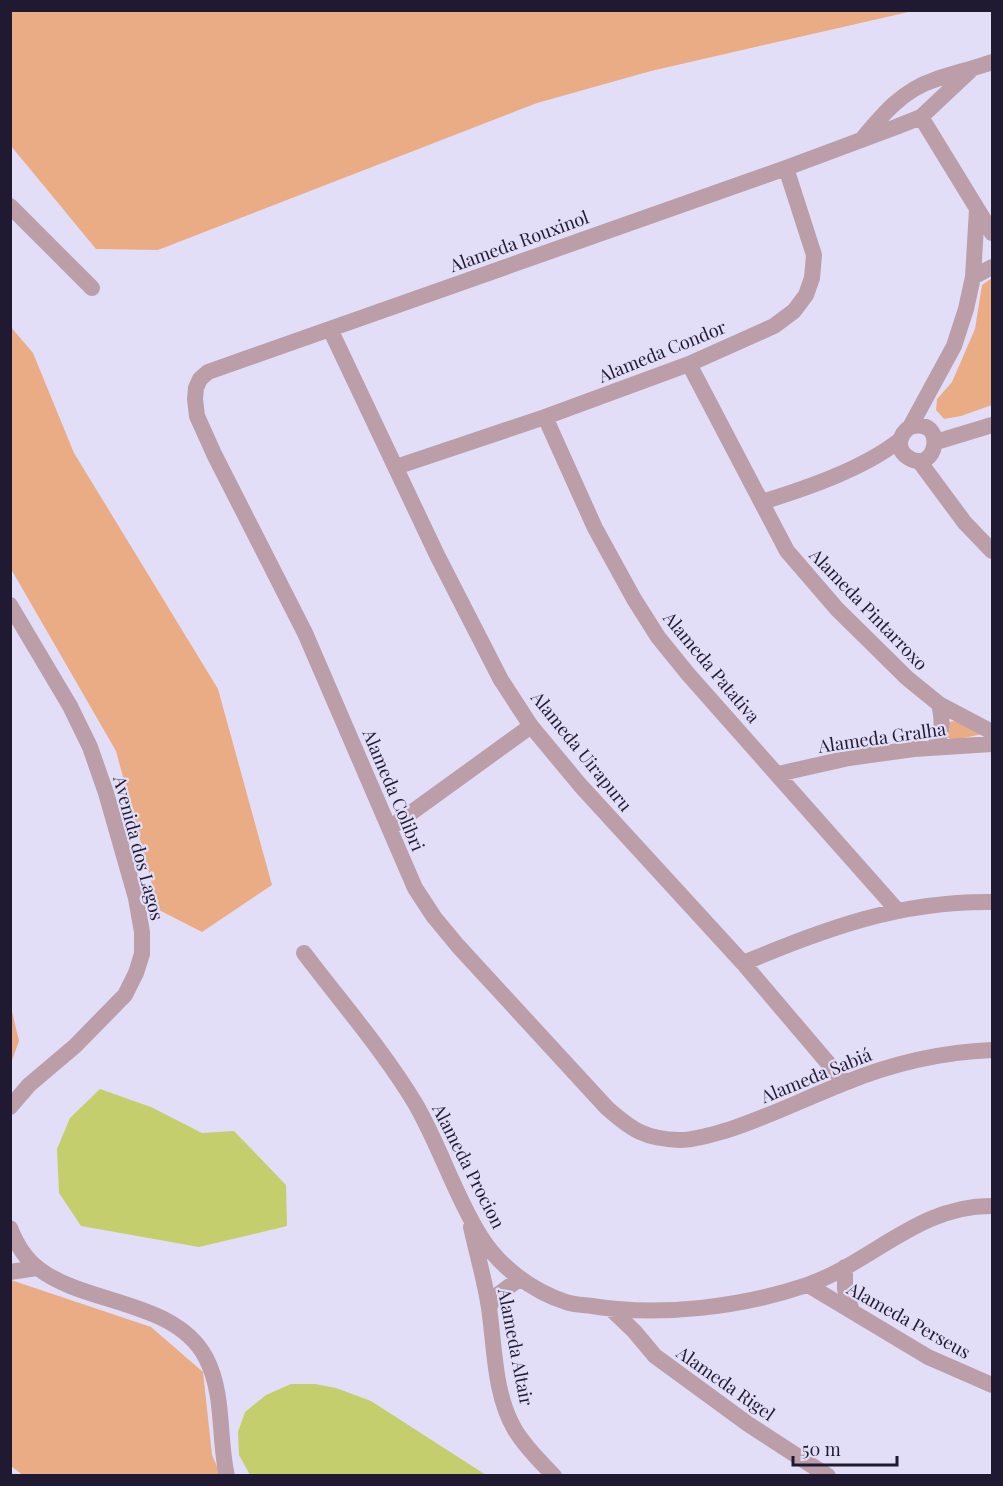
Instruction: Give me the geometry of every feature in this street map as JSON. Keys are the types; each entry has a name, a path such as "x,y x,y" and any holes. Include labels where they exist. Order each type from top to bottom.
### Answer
{"street":[{"name":"Alameda Rouxinol","path":"862,139 889,107 909,92 933,80 993,62"},
{"name":"Alameda Rouxinol","path":"196,388 200,379 208,372 786,168 921,117 972,69"},
{"path":"921,117 993,233"},
{"name":"Alameda Condor","path":"396,467 545,417 690,363 774,326 794,311 806,295 812,278 814,255 786,168"},
{"path":"10,206 92,288"},
{"path":"762,502 808,486 884,453 905,433 954,345 966,309 973,277 977,209"},
{"path":"973,277 993,267"},
{"name":"Alameda Uirapuru","path":"330,329 437,555 501,680 531,726 580,785 743,963 845,1083"},
{"name":"Alameda Pintarroxo","path":"690,363 787,551 837,609 907,678 939,704 993,732"},
{"name":"Alameda Colibri","path":"196,388 197,416 305,633 415,888 434,917 458,946 607,1108 631,1129 656,1138"},
{"name":"Alameda Patativa","path":"545,417 595,528 658,637 897,910"},
{"path":"936,442 993,425"},
{"path":"905,433 922,426 934,436 936,442 933,452 919,461"},
{"path":"905,433 902,450 904,455 919,461 965,523 993,551"},
{"name":"Avenida dos Lagos","path":"10,605 70,706 90,747 106,793 136,897 142,932 142,954 136,973 125,994 75,1046 29,1085 10,1107"},
{"path":"934,747 942,727 939,704"},
{"path":"390,828 531,726"},
{"name":"Alameda Gralha","path":"778,774 849,758 934,747 993,744"},
{"path":"743,963 820,931 897,910 964,901 993,902"},
{"name":"Alameda Procion","path":"304,953 392,1069 414,1102 436,1140 482,1237 519,1279 566,1302 637,1312 722,1305 764,1297 808,1285 845,1268 933,1218 952,1210 973,1206 993,1206"},
{"name":"Alameda Sabiá","path":"656,1138 682,1140 712,1135 753,1122 892,1066 932,1056 993,1050"},
{"name":"Alameda Altair","path":"468,1211 489,1307 496,1371 503,1403 515,1429 530,1451 554,1476"},
{"path":"10,1228 22,1251 37,1268 59,1282 172,1323 186,1334 205,1356 213,1376 219,1404 227,1476"},
{"path":"10,1272 37,1268"},
{"path":"845,1268 845,1289 852,1311"},
{"path":"489,1307 495,1297 519,1279"},
{"name":"Alameda Perseus","path":"808,1285 928,1357 993,1385"},
{"name":"Alameda Rigel","path":"612,1310 655,1356 748,1424 828,1476"}],"shaded area":[{"path":"10,11 913,11 651,71 537,103 158,250 96,249 11,146"},
{"path":"992,278 992,405 961,416 944,419 936,410 937,399 952,382 975,329 982,285"},
{"path":"10,326 33,353 74,453 218,689 272,885 202,932 159,910 116,751 11,569"},
{"path":"954,721 983,734 953,740 947,737 949,722"},
{"path":"10,1003 19,1041 11,1063 10,1063"},
{"path":"100,1089 151,1107 202,1133 234,1131 286,1185 287,1226 199,1247 81,1226 59,1193 57,1149 70,1118"},
{"path":"11,1280 151,1327 203,1372 212,1455 221,1475 24,1476 11,1466"},
{"path":"291,1384 315,1384 336,1388 371,1401 486,1475 250,1475 239,1455 238,1432 245,1412 266,1395"}]}
